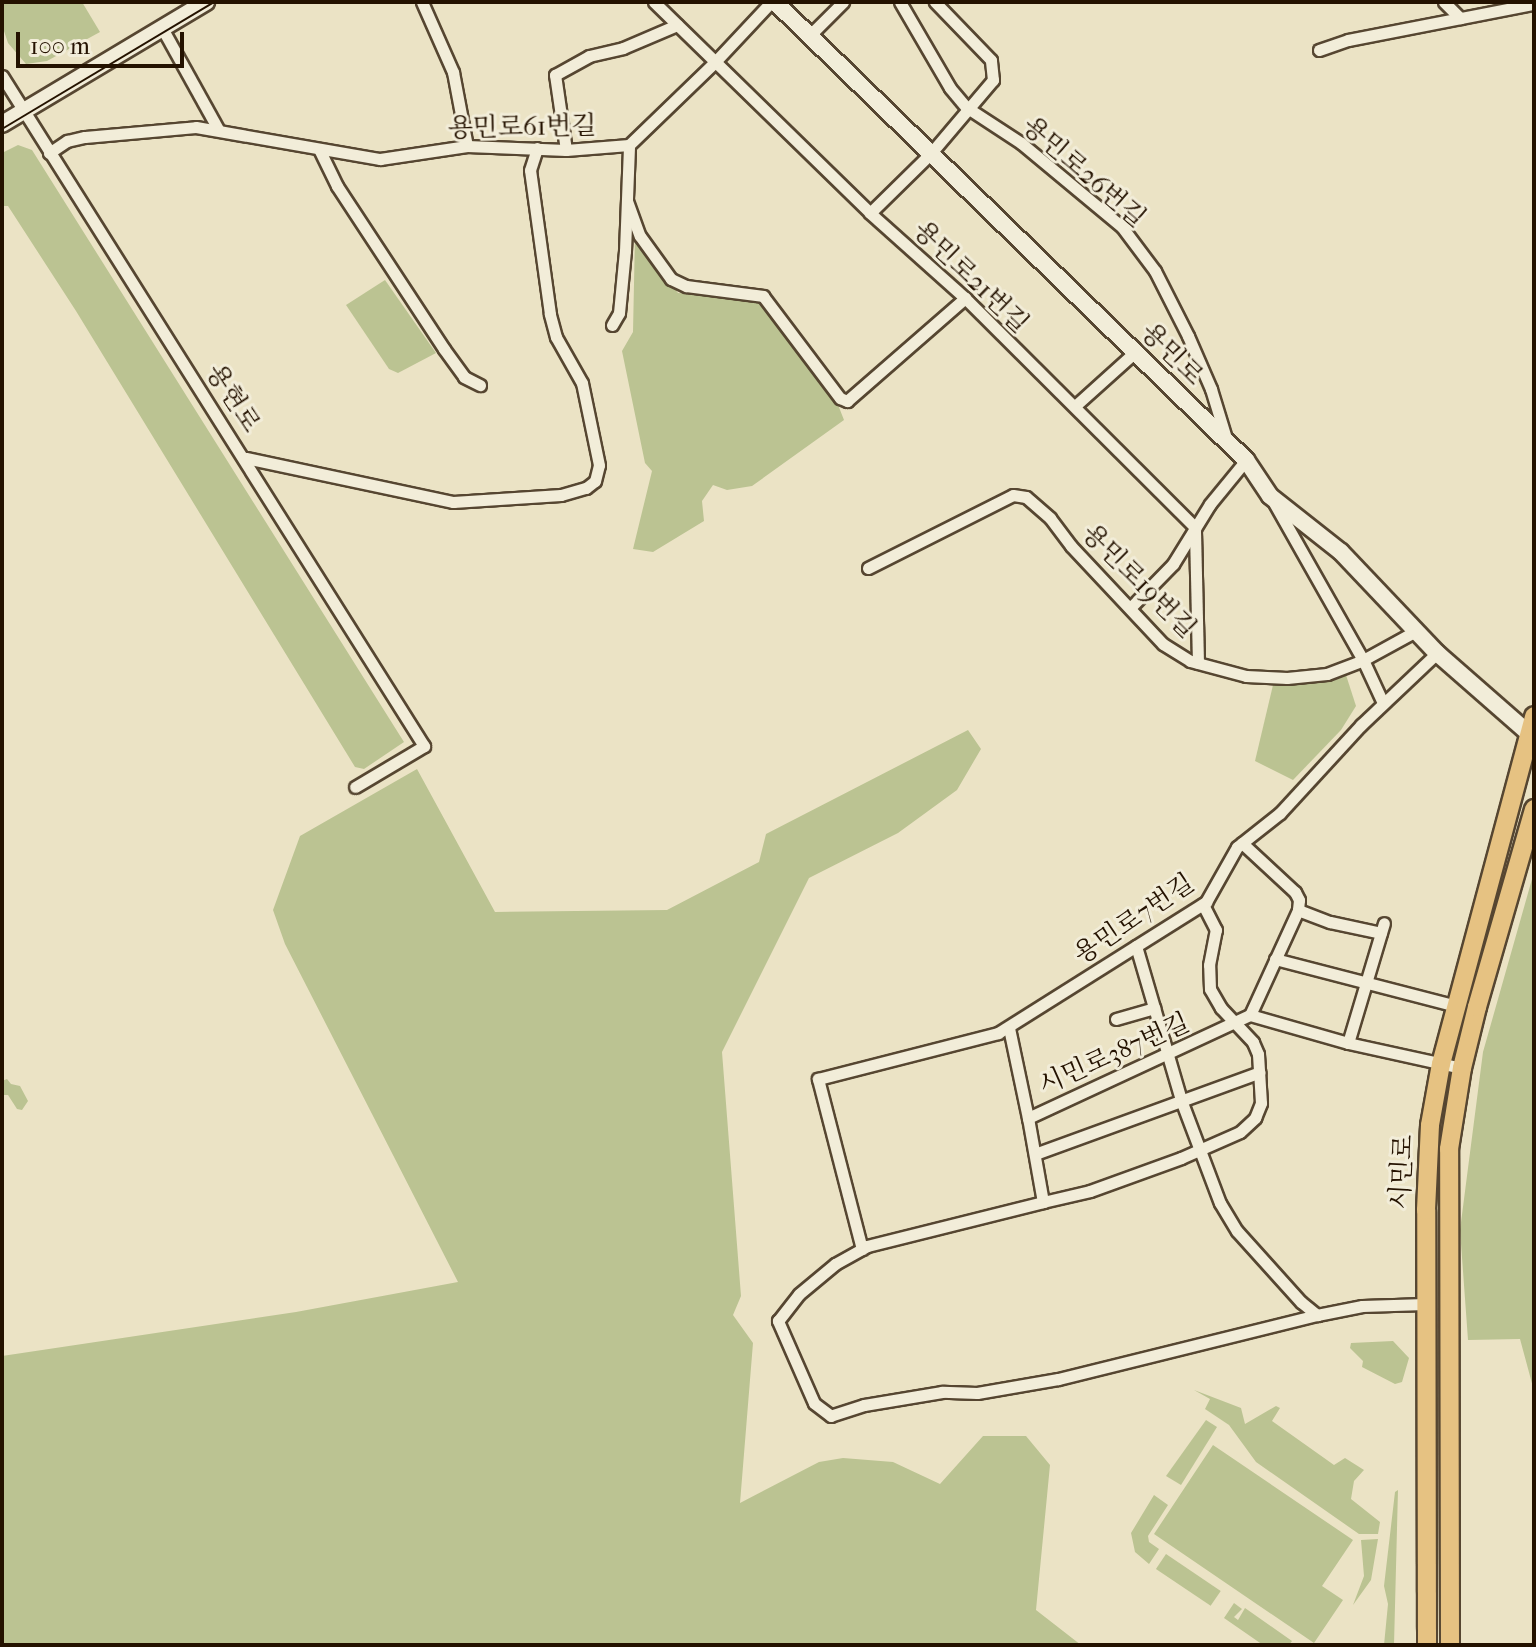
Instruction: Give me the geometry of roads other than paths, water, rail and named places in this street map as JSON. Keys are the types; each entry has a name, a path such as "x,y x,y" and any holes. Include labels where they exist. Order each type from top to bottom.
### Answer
{"main road":[{"name":"시민로","path":"1427,1645 1427,1170 1441,1064 1534,716"},
{"name":"시민로","path":"1450,1645 1449,1176 1453,1117 1462,1068 1534,809"}],"street":[{"path":"2,124 162,28 187,7 206,2"},
{"path":"422,2 453,72 467,146"},
{"name":"용민로21번길","path":"654,2 713,64 965,298 1195,527"},
{"name":"용민로61번길","path":"49,153 67,141 85,137 134,135 196,127 380,159 467,146 566,150 629,145 773,2"},
{"name":"용민로","path":"773,2 1228,442 1246,460 1270,496 1341,552 1437,653 1531,736"},
{"path":"810,35 843,2"},
{"name":"용민로26번길","path":"900,2 950,88 966,107 1021,143 1122,227 1155,271 1211,389 1228,442"},
{"path":"870,213 931,153 966,107 993,80 991,60 935,2"},
{"path":"1444,2 1460,18"},
{"path":"1319,50 1348,40 1534,4"},
{"path":"566,150 555,75 589,56 623,48 677,25"},
{"path":"162,28 218,129"},
{"name":"용현로","path":"2,76 246,458 424,746 355,787"},
{"path":"612,325 619,313 629,145"},
{"path":"246,458 453,502 537,498 586,488 595,481 599,465 582,383 556,337 550,314 530,170 537,148"},
{"path":"320,151 337,186 444,349 464,377 480,385"},
{"path":"627,201 640,236 671,279 686,286 763,296 840,398 847,401 965,298"},
{"path":"1075,406 1135,352"},
{"path":"1131,607 1173,564 1195,527 1246,460"},
{"name":"용민로19번길","path":"868,568 1013,495 1026,497 1050,518 1071,546 1163,644 1198,663 1246,676 1287,678 1327,674 1363,660 1416,631"},
{"path":"1270,496 1363,660 1383,703"},
{"path":"1195,527 1198,663"},
{"name":"용민로7번길","path":"862,1249 818,1079 1009,1028 1203,904 1214,893 1225,863 1242,843 1297,796 1383,703 1437,653"},
{"path":"1242,843 1295,892 1299,900 1298,910 1250,1015 1348,1043 1462,1068"},
{"path":"1203,904 1216,930 1209,965 1210,989 1234,1023 1253,1042 1260,1072 1261,1103 1255,1118 1240,1132 1200,1150 1090,1191 862,1249 835,1264 799,1294 778,1321 814,1403 831,1416 880,1402 942,1392 977,1393 1058,1379 1362,1306 1425,1304"},
{"path":"1298,910 1330,922 1382,928 1348,1043"},
{"path":"1136,946 1181,1100 1220,1203 1237,1231 1301,1302 1317,1315"},
{"path":"1275,959 1457,1006"},
{"path":"1116,1019 1154,1008"},
{"name":"시민로387번길","path":"1043,1202 1028,1118 1250,1015"},
{"path":"1009,1028 1028,1118"},
{"path":"1035,1154 1108,1130 1260,1072"}],"tram line":[{"path":"2,129 214,2"}]}
